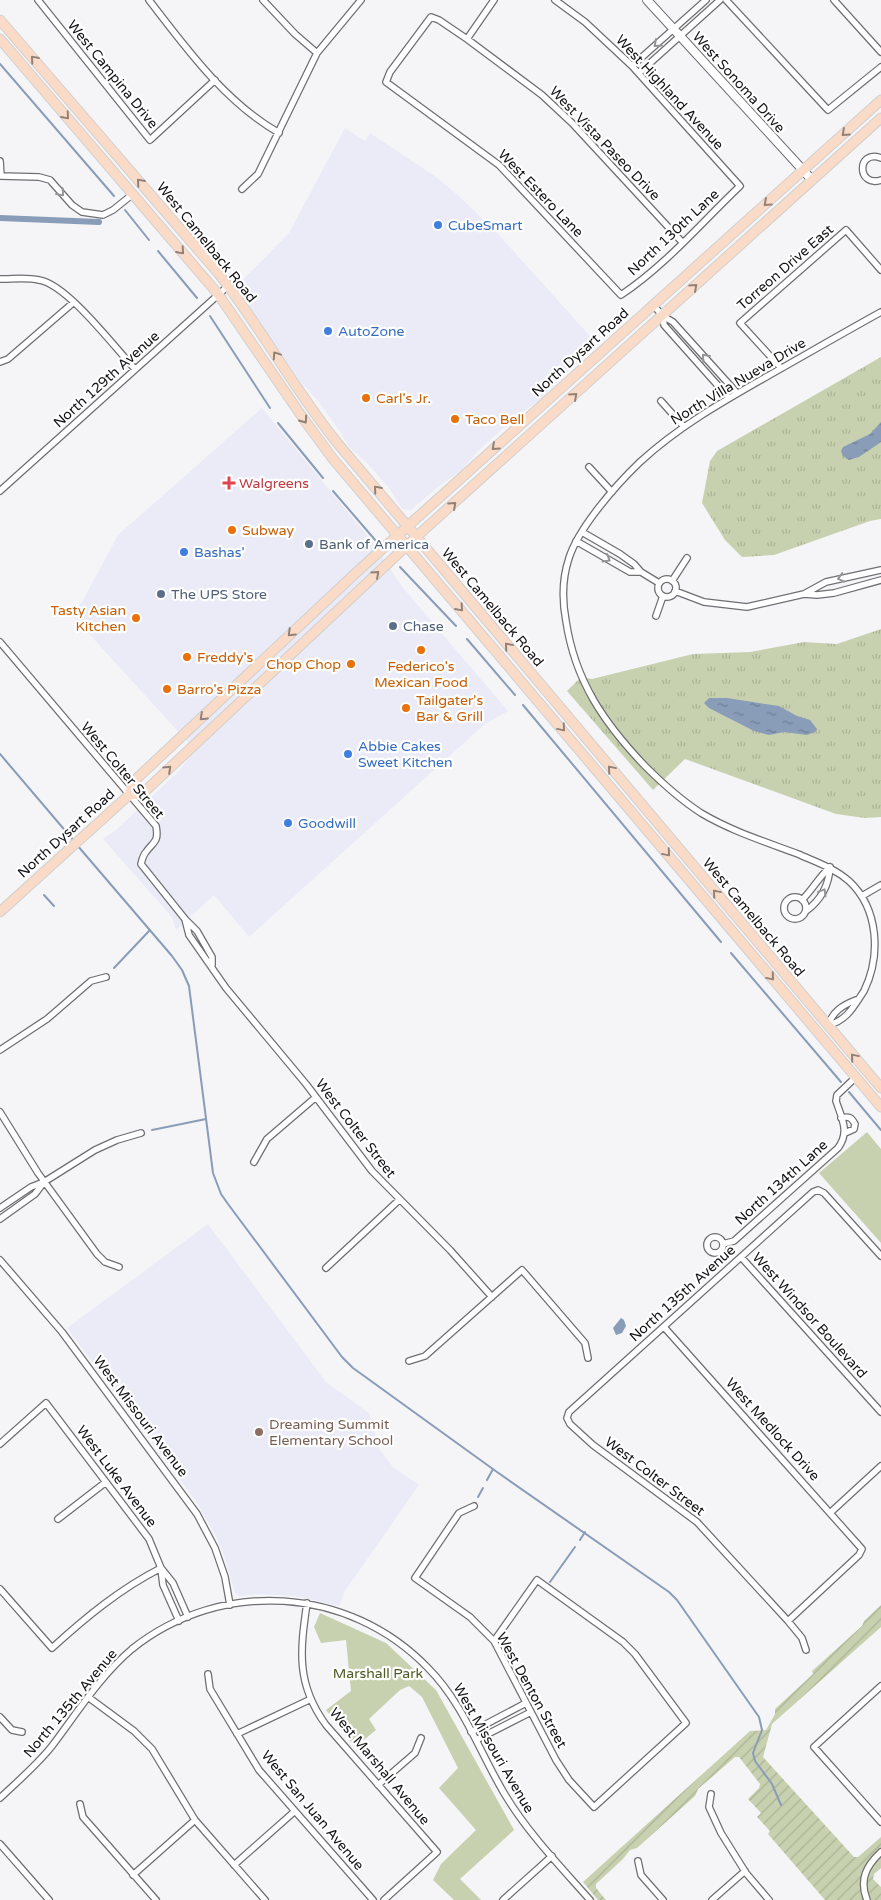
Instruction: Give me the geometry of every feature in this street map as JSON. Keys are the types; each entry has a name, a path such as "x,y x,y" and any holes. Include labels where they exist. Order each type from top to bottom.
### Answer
{"main road":[{"name":"West Camelback Road","path":"0,20 228,286 334,440 881,1088"},
{"name":"West Camelback Road","path":"0,39 129,197 218,294 321,443 881,1107"},
{"name":"North Dysart Road","path":"0,912 129,795 133,782 398,535 881,100"},
{"name":"North Dysart Road","path":"129,795 142,794 407,545 881,118"},
{"path":"263,660 273,670"},
{"path":"531,691 540,683"},
{"path":"738,938 747,930"},
{"path":"818,1033 828,1025"}],"street":[{"name":"West Campina Drive","path":"38,0 126,113 150,140 215,80"},
{"path":"149,0 215,80 250,114 279,133"},
{"path":"263,0 295,34 317,53"},
{"path":"242,189 258,174 317,53 361,0"},
{"path":"467,39 494,0"},
{"name":"West Highland Avenue","path":"555,0 585,22 639,73 740,186"},
{"name":"West Sonoma Drive","path":"647,0 812,180"},
{"path":"632,66 706,0"},
{"path":"639,73 720,0"},
{"path":"726,0 828,110 881,68"},
{"path":"834,0 881,52"},
{"name":"West Vista Paseo Drive","path":"386,82 390,72 430,17 439,20 542,95 572,123 683,243"},
{"name":"West Estero Lane","path":"386,82 499,165 621,295"},
{"path":"881,158 876,156 868,158 865,160 862,168 867,179 875,182 881,180"},
{"path":"0,161 1,176 38,177 50,180 72,205 82,212 103,215 113,210 129,197"},
{"name":"North 130th Lane","path":"621,295 644,280 740,186"},
{"name":"Torreon Drive East","path":"781,368 740,323 846,230 881,270"},
{"path":"0,279 40,280 59,288 135,370"},
{"name":"North 129th Avenue","path":"0,491 228,286"},
{"path":"0,362 8,359 74,302"},
{"path":"653,305 662,316 673,322 737,394"},
{"name":"North Villa Nueva Drive","path":"828,1025 837,1023 852,1011 856,1000 873,975 878,951 876,926 862,896 847,880 830,867 720,824 673,793 621,740 592,700 573,656 562,595 568,560 576,541 612,492 638,464 684,427 729,398 881,312"},
{"path":"662,316 664,325 729,398"},
{"path":"291,401 302,394"},
{"path":"662,401 684,427"},
{"path":"589,466 612,492"},
{"path":"582,532 620,554 634,564 641,572 659,583"},
{"path":"576,541 630,572 641,572"},
{"path":"672,581 687,558"},
{"path":"675,591 704,602 747,607 804,594 826,582 881,570"},
{"path":"663,579 672,581 676,586 675,591 672,595 663,596 658,591 659,583 663,579"},
{"path":"804,594 834,593 881,580"},
{"path":"656,616 663,596"},
{"name":"West Colter Street","path":"0,642 156,826 158,835 154,844 145,853 141,864 185,919 189,934 226,988 316,1097 372,1170 399,1200 450,1250 492,1297"},
{"path":"802,900 809,894 820,876 830,867"},
{"path":"806,911 806,905 802,900 795,897 788,898 784,904 784,912 788,918 795,920 802,917 818,900 829,881 830,867"},
{"path":"862,896 881,885"},
{"path":"0,1050 47,1019 91,982 106,977"},
{"path":"828,1025 831,1016 845,1004 856,1000"},
{"name":"North 134th Lane","path":"723,1244 734,1241 838,1148 845,1133 836,1096 856,1077"},
{"path":"254,1162 267,1139 316,1097"},
{"path":"0,1112 44,1182 97,1254 105,1262 119,1267"},
{"path":"841,1118 847,1116 852,1118 855,1124 854,1129 845,1133"},
{"path":"0,1208 31,1187 44,1182 94,1150 117,1140 141,1133"},
{"path":"0,1219 35,1194 44,1182"},
{"name":"North 135th Avenue","path":"567,1418 569,1412 813,1192 818,1190 824,1193 881,1256"},
{"path":"12,1199 18,1207"},
{"path":"326,1268 399,1200"},
{"name":"West Windsor Boulevard","path":"741,1256 881,1412"},
{"name":"West Missouri Avenue","path":"0,1260 62,1332 197,1514 216,1548 225,1577 230,1605"},
{"path":"409,1361 425,1356 522,1270 585,1343 588,1358"},
{"name":"West Medlock Drive","path":"664,1327 862,1549 859,1555 788,1621"},
{"name":"West Luke Avenue","path":"0,1444 46,1403 149,1539 161,1568 163,1585 179,1621"},
{"name":"West Colter Street","path":"567,1418 570,1424 593,1445 697,1522 788,1621 802,1638 806,1650"},
{"path":"831,1512 881,1466"},
{"path":"58,1519 106,1482"},
{"name":"West Denton Street","path":"474,1506 460,1513 415,1578 470,1617 494,1641 556,1760 569,1780 594,1807 686,1723 635,1654 623,1642 537,1580 494,1641"},
{"path":"0,1589 52,1648 115,1595 137,1580 161,1568"},
{"name":"West Luke Avenue","path":"161,1568 173,1583 188,1617"},
{"path":"167,1594 176,1590"},
{"name":"North 135th Avenue","path":"0,1798 50,1748 108,1672 133,1649 155,1634 188,1617 230,1605 262,1601 307,1603"},
{"name":"West Missouri Avenue","path":"307,1603 346,1614 370,1624 398,1642 429,1668 463,1715 514,1809 590,1900"},
{"name":"West Marshall Avenue","path":"307,1603 301,1650 303,1671 311,1699 326,1725 437,1852 384,1900"},
{"name":"West San Juan Avenue","path":"208,1674 210,1689 259,1770 373,1900"},
{"path":"880,1690 814,1747 881,1822"},
{"path":"88,1697 144,1740 152,1749 195,1820 265,1900"},
{"path":"237,1734 311,1699"},
{"path":"472,1732 526,1703"},
{"path":"476,1740 531,1712"},
{"path":"0,1717 12,1730 22,1732"},
{"path":"500,1717 504,1726"},
{"path":"378,1785 415,1753 421,1738"},
{"path":"711,1794 709,1807 722,1834 745,1871 769,1900"},
{"path":"80,1804 83,1817 156,1900"},
{"path":"234,1865 295,1811"},
{"path":"134,1874 195,1820"},
{"path":"0,1844 49,1900"},
{"path":"867,1900 864,1889 864,1876 869,1865 881,1852"},
{"path":"503,1900 552,1856"},
{"path":"638,1861 641,1875 663,1900"},
{"path":"712,1900 745,1871"}],"shaded area":[{"path":"345,128 365,141 370,133 436,177 459,196 499,235 598,345 562,376 543,397 509,423 478,451 462,470 439,486 411,510 402,509 389,488 367,463 349,447 318,401 300,381 236,287 289,233"},
{"path":"262,408 370,539 404,589 508,711 485,724 249,937 214,895 176,930 172,917 103,839 116,830 180,770 195,750 70,613 82,602 118,535"},
{"name":"Dreaming Summit Elementary School","path":"208,1224 326,1382 369,1413 380,1450 393,1467 419,1485 345,1591 339,1606 295,1596 258,1594 240,1596 235,1593 224,1555 216,1536 195,1500 67,1328"}],"green space":[{"path":"881,357 881,519 870,521 774,555 742,557 725,540 702,503 710,461 717,451"},
{"path":"881,629 881,817 865,818 836,814 685,759 653,790 567,691 581,677 592,679 693,654 750,652 804,642 837,644"},
{"path":"867,1132 881,1149 881,1243 819,1173"},
{"path":"881,1605 881,1627 772,1724 763,1757 854,1857 858,1857 881,1837 881,1868 874,1874 873,1879 881,1887 881,1900 825,1900 768,1834 770,1831 757,1817 761,1813 748,1799 759,1788 760,1784 739,1757 735,1757 698,1789 695,1796 637,1848 630,1850 596,1884 596,1888 606,1900 598,1900 583,1882 750,1731 766,1730 775,1714 775,1709 813,1674 812,1671 862,1626 864,1621"},
{"name":"Marshall Park","path":"320,1613 386,1643 436,1690 514,1830 460,1879 481,1900 454,1900 433,1880 441,1864 476,1830 439,1788 458,1768 422,1697 409,1686 400,1690 369,1719 376,1730 355,1747 326,1710 351,1691 346,1640 321,1643 314,1627"}],"water":[{"path":"881,422 881,442 859,457 849,460 843,456 841,451 843,447 870,434"},
{"path":"709,698 727,698 779,706 797,716 810,720 817,729 815,732 807,735 784,732 769,735 754,731 709,708 704,703"},
{"path":"621,1318 626,1326 622,1333 616,1335 613,1328"}],"waterway":[{"path":"0,64 114,196"},
{"path":"125,210 149,240"},
{"path":"0,218 99,222"},
{"path":"158,251 197,298"},
{"path":"210,316 270,408"},
{"path":"278,423 323,478"},
{"path":"333,491 376,541"},
{"path":"400,567 456,626"},
{"path":"467,639 515,695"},
{"path":"523,705 721,942"},
{"path":"0,754 74,841"},
{"path":"77,845 172,956 182,970 189,986 213,1173 221,1194 228,1204 342,1357 353,1368 497,1472 669,1592 677,1600 759,1717 762,1730 753,1753 755,1761 772,1784 781,1805"},
{"path":"44,895 54,906"},
{"path":"114,968 150,930"},
{"path":"731,953 841,1082"},
{"path":"849,1092 881,1130"},
{"path":"152,1130 206,1119"},
{"path":"487,1480 493,1469"},
{"path":"478,1497 483,1488"},
{"path":"580,1540 585,1532"},
{"path":"550,1582 575,1547"}],"place":[{"name":"CubeSmart","path":"438,225"},
{"name":"AutoZone","path":"328,331"},
{"name":"Carl's Jr.","path":"366,398"},
{"name":"Taco Bell","path":"455,419"},
{"name":"Walgreens","path":"229,483"},
{"name":"Subway","path":"232,530"},
{"name":"Bank of America","path":"309,544"},
{"name":"Bashas'","path":"184,552"},
{"name":"The UPS Store","path":"161,594"},
{"name":"Tasty Asian Kitchen","path":"136,618"},
{"name":"Chase","path":"393,626"},
{"name":"Federico's Mexican Food","path":"421,650"},
{"name":"Freddy's","path":"187,657"},
{"name":"Chop Chop","path":"351,664"},
{"name":"Barro's Pizza","path":"167,689"},
{"name":"Tailgater's Bar & Grill","path":"406,708"},
{"name":"Abbie Cakes Sweet Kitchen","path":"348,754"},
{"name":"Goodwill","path":"288,823"},
{"name":"Dreaming Summit Elementary School","path":"259,1432"}]}
